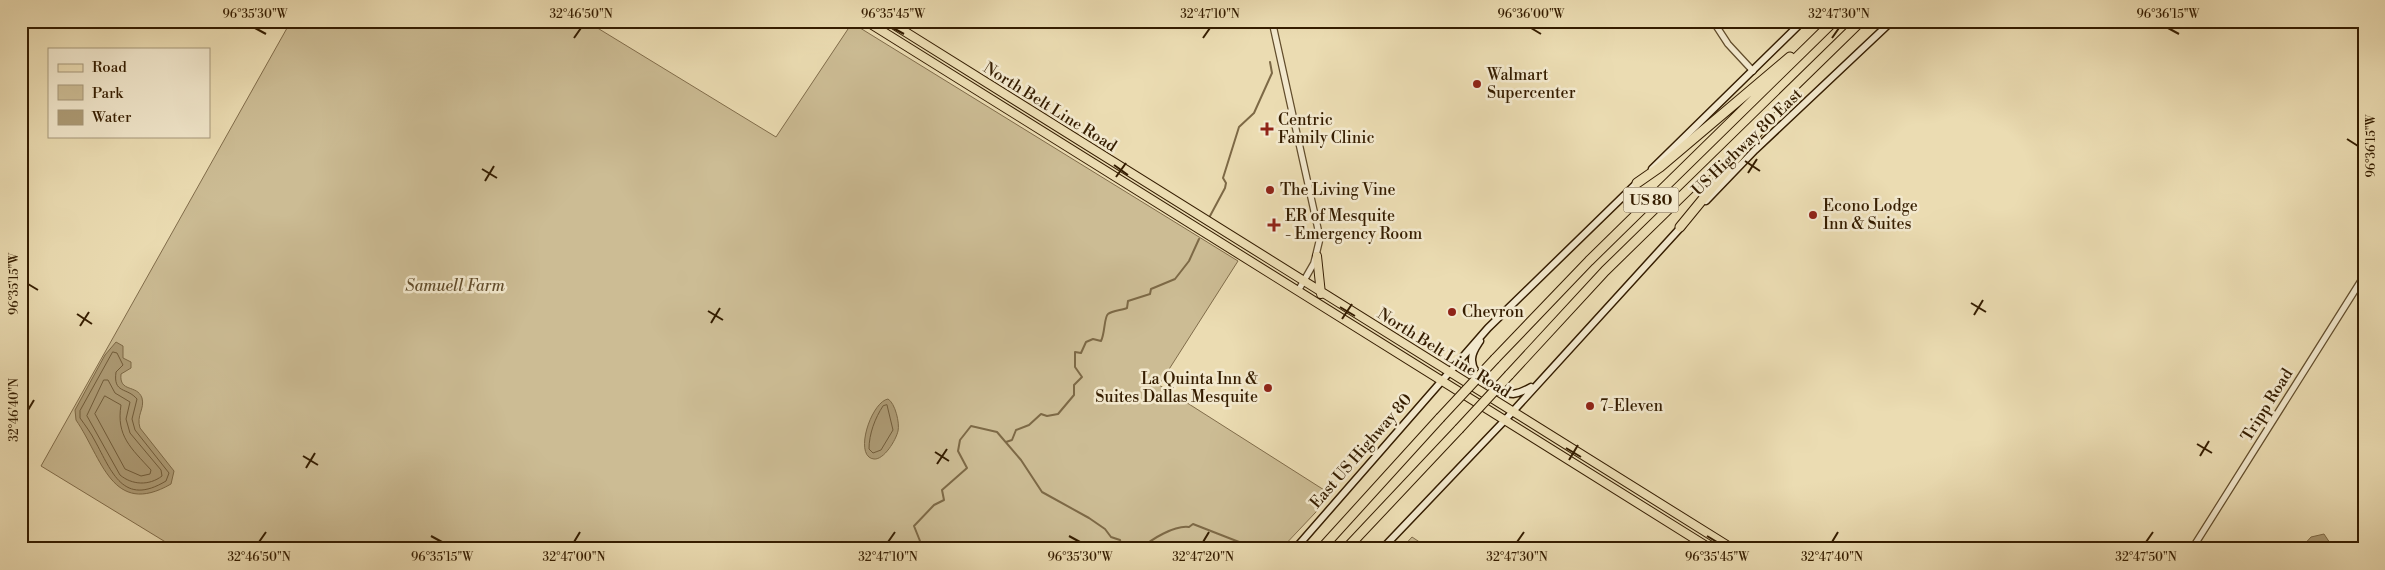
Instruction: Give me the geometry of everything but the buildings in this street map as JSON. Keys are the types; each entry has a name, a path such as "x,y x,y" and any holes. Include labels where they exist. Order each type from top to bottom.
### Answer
{"highway":[{"name":"US 80","path":"1321,548 1495,359 1599,251 1834,21"},
{"name":"US 80","path":"1346,549 1605,271 1861,21"},
{"path":"1637,183 1660,167 1792,56 1812,43"},
{"path":"1680,227 1765,125 1780,102"}],"main road":[{"name":"North Belt Line Road","path":"866,21 1710,549"},
{"name":"North Belt Line Road","path":"888,21 1321,294 1733,549"},
{"path":"1448,372 1488,328 1803,21"},
{"name":"US Highway 80 East","path":"1504,420 1680,227 1755,150 1892,21"},
{"path":"1119,180 1124,170"},
{"path":"1317,256 1321,294"},
{"path":"1364,333 1370,324"},
{"path":"1488,328 1472,358 1476,372 1488,384 1504,392 1516,393 1536,383"},
{"name":"East US Highway 80","path":"1295,549 1448,372"},
{"path":"1382,549 1504,420"},
{"path":"1678,528 1684,518"},
{"path":"1685,533 1692,522"}],"street":[{"path":"1272,21 1314,203 1320,238 1317,256 1298,291"},
{"path":"1713,21 1728,44 1752,71"},
{"name":"Tripp Road","path":"2192,549 2364,276"}],"green space":[{"name":"Samuell Farm","path":"291,21 586,21 776,137 852,23 1238,261 1159,385 1332,495 1281,549 177,549 41,466"},
{"path":"1412,537 1430,549 1401,549"}],"water":[{"path":"116,342 123,346 123,358 131,362 131,368 121,374 121,380 125,386 136,391 142,398 143,402 139,419 140,428 174,471 171,484 151,493 135,494 122,489 111,479 76,420 75,410 105,355"},
{"path":"888,399 891,401 896,414 898,431 885,453 874,459 868,456 865,449 867,429 876,409 882,402"},
{"path":"2324,534 2334,549 2300,549 2311,537"}],"waterway":[{"path":"1210,216 1225,188 1226,183 1223,178 1239,127 1254,113 1272,73 1270,62"},
{"path":"1006,442 1012,440 1016,430 1029,425 1041,414 1047,416 1058,414 1074,395 1074,385 1082,377 1075,367 1075,352 1081,353 1086,342 1093,339 1101,341 1108,314 1127,308 1128,301 1150,294 1151,289 1175,279 1189,261 1199,239"},
{"path":"905,549 914,547 920,541 914,526 934,505 944,500 942,490 967,468 958,451 960,440 971,426 997,432 1021,460 1042,492 1105,529 1111,537 1120,540 1122,549"},
{"path":"1141,549 1164,534 1177,528 1189,527 1193,524 1257,549"},
{"path":"823,549 824,546 849,549"}],"place":[{"name":"Walmart Supercenter","path":"1477,84"},
{"name":"Centric Family Clinic","path":"1267,129"},
{"name":"The Living Vine","path":"1270,190"},
{"name":"Econo Lodge Inn & Suites","path":"1813,215"},
{"name":"ER of Mesquite - Emergency Room","path":"1274,225"},
{"name":"Chevron","path":"1452,312"},
{"name":"La Quinta Inn & Suites Dallas Mesquite","path":"1268,388"},
{"name":"7-Eleven","path":"1590,406"}]}
